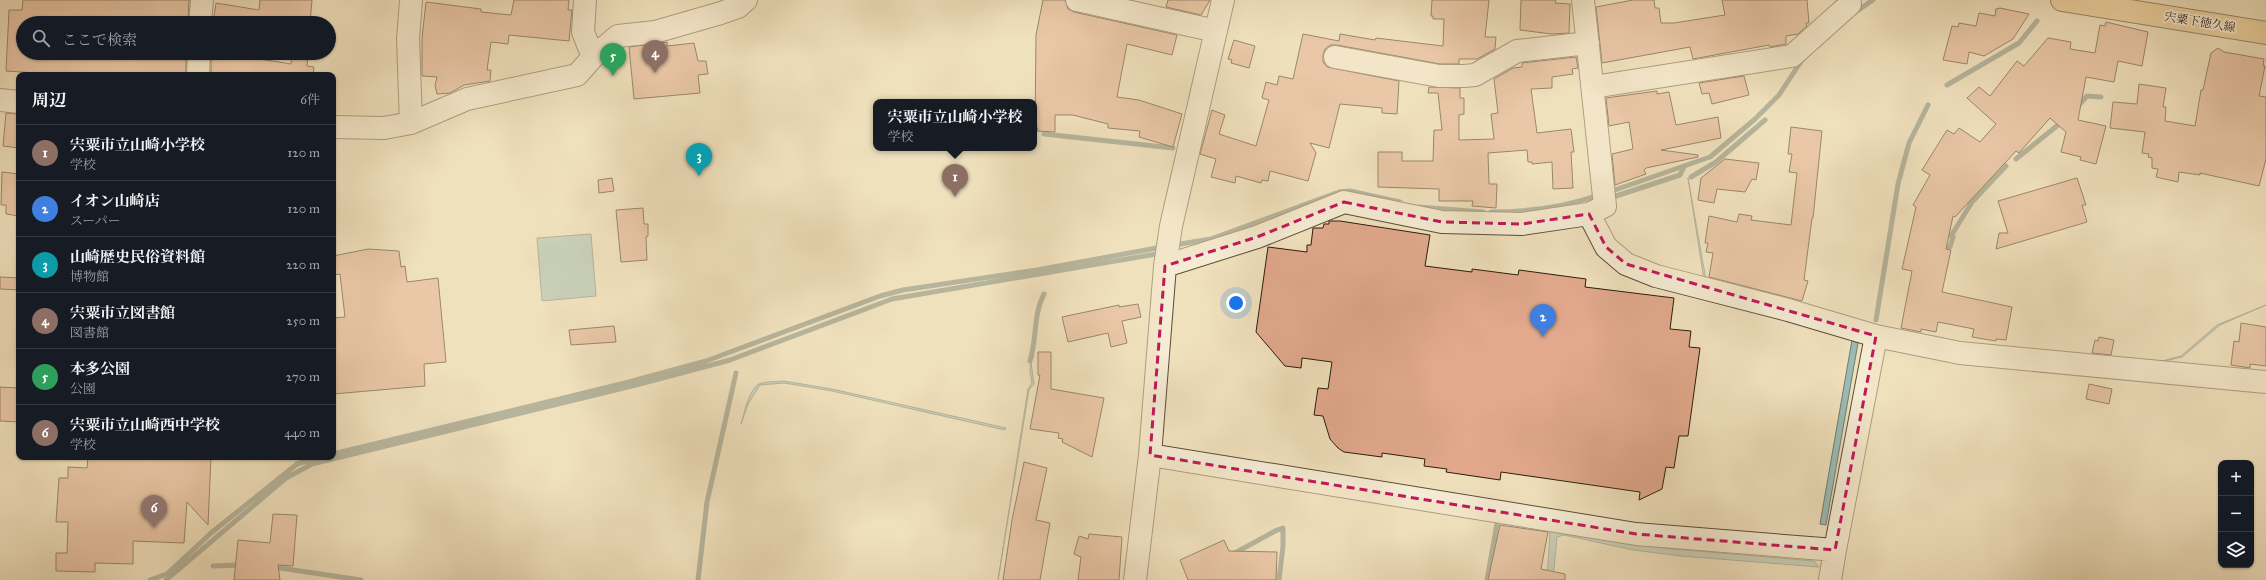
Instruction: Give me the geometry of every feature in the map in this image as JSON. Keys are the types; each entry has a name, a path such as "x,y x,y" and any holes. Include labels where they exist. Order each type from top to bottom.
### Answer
{"main road":[{"name":"宍粟下徳久線","path":"2062,0 2266,33"}],"street":[{"path":"201,16 202,0"},
{"path":"411,0 408,39 411,123"},
{"path":"584,0 583,32 593,57"},
{"path":"336,127 384,128 411,123 467,98 577,75 593,57 618,36 655,32 721,13 738,7 746,0"},
{"path":"1077,0 1216,31"},
{"path":"1135,580 1150,455 1165,266 1179,186 1222,0"},
{"path":"1165,266 1257,237 1344,202 1442,222 1522,224 1589,214 1606,206 1583,0"},
{"path":"1593,87 1792,56 1850,4 1849,0"},
{"path":"1335,57 1439,76 1464,76 1475,75 1517,51 1588,43"},
{"path":"198,72 199,60"},
{"path":"0,100 16,102"},
{"path":"1589,214 1606,248 1626,264 1656,276 1788,310 1876,336 1960,353 2266,382"},
{"path":"1830,580 1876,336"},
{"path":"1150,455 1636,534 1835,550"}],"highlighted area":[{"path":"1344,202 1442,222 1522,224 1589,214 1606,247 1626,264 1876,336 1835,550 1636,534 1150,455 1165,266 1257,237"}],"water":[{"path":"1688,178 1706,280 1704,280"},
{"path":"591,234 596,296 542,301 537,238"},
{"path":"2266,305 2220,325 2182,357 2139,367 2181,356 2217,325"},
{"path":"1852,340 1858,343 1826,525 1820,524"},
{"path":"1031,355 1034,355 1031,362 1034,384 1029,390 998,580 1028,389 1032,383 1030,371"},
{"path":"784,381 832,389 1006,428 1005,430 832,391 784,383 760,385 748,404 741,424 747,402 755,387 765,382"},
{"path":"1556,527 1662,548 1814,561 1819,567 1681,556 1633,550 1564,535 1557,537 1553,580 1547,580 1550,532"}],"building":[{"path":"23,0 189,0 188,16 16,16 16,60 186,60 186,72 6,71 9,10 22,10"},
{"path":"260,0 312,0 311,16 214,16 216,3 259,10"},
{"path":"514,0 569,0 568,10 572,10 569,41 509,35 508,44 491,42 487,70 491,70 490,81 464,85 450,93 437,94 435,85 437,77 422,76 422,38 426,2 481,9 481,12 511,15"},
{"path":"1043,0 1065,0 1068,9 1074,12 1177,35 1172,55 1127,44 1117,97 1139,100 1182,114 1173,147 1139,137 1140,131 1108,128 1108,124 1073,115 1055,115 1055,132 1037,131 1037,99 1035,99 1036,35"},
{"path":"1168,0 1210,0 1201,15 1166,7"},
{"path":"1432,0 1489,0 1485,37 1496,37 1495,49 1477,59 1459,59 1459,64 1440,64 1330,45 1325,49 1323,55 1323,62 1327,67 1399,81 1397,114 1382,113 1382,108 1340,104 1329,148 1310,143 1316,153 1308,181 1270,171 1268,181 1262,180 1261,183 1236,176 1235,183 1211,177 1216,159 1200,154 1212,110 1225,115 1219,134 1256,146 1269,100 1262,98 1266,82 1277,85 1279,76 1293,79 1303,34 1339,41 1340,34 1375,40 1376,38 1443,46 1444,19 1433,19 1433,16 1431,16"},
{"path":"1521,0 1556,0 1555,3 1570,4 1569,33 1552,34 1520,30"},
{"path":"1633,0 1654,0 1655,8 1659,8 1661,23 1674,23 1725,15 1722,0 1807,0 1809,23 1806,23 1807,26 1798,34 1786,36 1786,44 1770,47 1769,45 1693,59 1690,47 1602,63 1596,7"},
{"path":"2000,8 2029,14 2013,39 1984,56 1969,52 1967,64 1943,60 1952,26 1958,27 1959,23 1976,26 1979,13 1995,16 1996,9"},
{"path":"2106,22 2148,32 2142,66 2118,61 2114,82 2086,77 2078,120 2106,126 2096,164 2080,160 2081,157 2061,152 2066,132 2050,118 2019,153 2016,151 1955,217 1953,216 1946,249 1951,250 1942,292 2012,307 2006,340 1996,339 1996,341 1972,337 1974,329 1938,322 1936,332 1921,329 1921,332 1901,328 1912,271 1902,269 1916,207 1913,205 1930,175 1922,170 1947,130 1954,134 1959,128 1980,142 1996,124 1967,98 1979,87 1990,96 2017,61 2024,66 2048,38 2071,42 2070,49 2095,53 2100,25 2105,26"},
{"path":"1234,40 1255,46 1249,68 1231,63 1232,60 1228,59"},
{"path":"667,42 667,46 694,43 698,61 706,61 708,74 698,75 700,93 634,99 629,47"},
{"path":"2218,48 2224,52 2264,59 2263,66 2265,66 2259,96 2266,97 2266,159 2259,186 2200,173 2200,175 2179,172 2178,182 2156,177 2158,169 2152,168 2152,158 2148,157 2149,154 2142,153 2145,132 2110,128 2113,102 2137,104 2139,84 2166,88 2163,107 2166,107 2165,121 2195,126 2201,90 2203,90 2211,53"},
{"path":"1576,57 1578,68 1572,69 1573,74 1552,77 1552,88 1531,89 1537,133 1571,129 1574,152 1571,152 1573,188 1553,189 1552,162 1532,164 1532,162 1528,162 1527,150 1488,153 1489,184 1497,184 1496,208 1472,206 1473,201 1439,201 1439,189 1378,187 1378,152 1402,152 1402,161 1433,161 1434,130 1442,130 1438,93 1428,93 1429,87 1460,88 1460,98 1464,98 1464,114 1459,115 1459,140 1494,139 1491,114 1498,113 1494,79 1513,68 1522,67 1522,63"},
{"path":"211,60 266,60 291,64 291,60 307,60 307,66 314,67 313,72 211,72"},
{"path":"1744,76 1749,95 1712,104 1709,93 1702,94 1699,83"},
{"path":"1657,91 1657,94 1669,92 1676,125 1718,117 1721,138 1661,150 1698,155 1698,157 1646,168 1644,170 1646,174 1615,185 1612,154 1633,149 1629,122 1609,126 1606,98"},
{"path":"6,113 16,114 16,148 3,146"},
{"path":"1791,127 1822,131 1813,218 1804,280 1808,281 1802,301 1709,277 1713,253 1706,252 1708,243 1705,243 1709,216 1737,222 1739,214 1752,216 1751,220 1791,225 1797,173 1789,172 1792,154 1788,154"},
{"path":"1725,159 1759,163 1756,180 1752,179 1745,192 1717,189 1714,203 1698,200 1701,178"},
{"path":"2,172 16,174 16,216 6,214 6,205 1,205"},
{"path":"612,178 614,191 599,193 598,180"},
{"path":"2077,178 2086,205 2082,205 2087,222 1996,249 1999,233 2008,233 1998,201"},
{"path":"643,208 644,224 648,224 648,236 646,237 647,260 621,262 616,210"},
{"path":"1329,221 1340,221 1430,235 1425,266 1472,272 1472,269 1518,275 1519,270 1586,279 1585,287 1674,298 1670,329 1691,331 1689,347 1700,348 1688,436 1679,436 1674,468 1666,467 1662,489 1639,500 1640,492 1501,472 1500,480 1446,472 1447,469 1424,466 1425,459 1382,453 1382,457 1344,452 1338,448 1330,439 1323,416 1314,415 1318,388 1328,389 1332,362 1302,358 1301,368 1285,366 1256,332 1268,247 1307,252 1307,245 1311,245 1313,228 1323,228 1324,224 1329,224"},
{"path":"368,249 399,251 401,267 405,266 407,282 438,278 446,362 424,364 425,386 336,394 336,318 345,317 340,274 336,275 336,255"},
{"path":"0,277 16,278 16,290 0,289"},
{"path":"1138,304 1141,317 1122,321 1127,343 1111,347 1108,333 1068,342 1062,317 1119,305 1119,307"},
{"path":"2241,323 2266,327 2266,366 2250,364 2250,368 2231,365 2234,341 2239,342"},
{"path":"614,326 616,342 571,345 569,330"},
{"path":"2099,337 2114,340 2111,355 2092,353 2095,340 2098,341"},
{"path":"1038,352 1051,352 1051,389 1104,398 1092,457 1062,442 1063,439 1058,438 1059,433 1030,429 1040,375 1038,375"},
{"path":"2089,384 2112,389 2109,404 2086,399"},
{"path":"0,387 16,388 16,422 0,421"},
{"path":"88,460 211,460 208,525 187,502 184,543 133,541 133,564 95,563 95,572 56,571 56,553 67,553 68,522 56,522 59,478 68,478 68,467 87,468"},
{"path":"1024,462 1047,468 1036,520 1050,523 1040,580 1003,580 1012,520"},
{"path":"273,514 297,515 293,566 278,565 280,580 234,580 238,540 270,543"},
{"path":"1500,525 1548,532 1541,569 1565,574 1565,580 1488,580"},
{"path":"1089,534 1122,537 1119,580 1078,580 1081,557 1074,554 1079,536 1088,539"},
{"path":"1224,540 1229,551 1277,552 1276,580 1188,580 1180,560"}],"waterway":[{"path":"1854,13 1873,0"},
{"path":"1947,85 2019,43 2037,21"},
{"path":"1609,192 1710,157 1755,119 1779,95 1802,60"},
{"path":"2077,107 2087,96 2101,97"},
{"path":"1876,320 1898,184 1909,143 1928,105"},
{"path":"1691,177 1716,162 1765,120"},
{"path":"2016,159 2063,121"},
{"path":"1044,134 1173,148"},
{"path":"1941,246 1950,247 1953,237 1951,236 1972,202 2006,166"},
{"path":"1610,198 1680,175 1684,167"},
{"path":"1174,245 1211,239 1339,192 1350,191 1400,202"},
{"path":"1491,212 1546,208 1573,203 1599,195"},
{"path":"1419,207 1483,212"},
{"path":"336,453 625,383 706,361 880,296 903,290 1037,270 1162,247"},
{"path":"336,458 636,385 730,360 892,299 1162,253"},
{"path":"1030,361 1034,344 1038,310 1044,294"},
{"path":"698,580 707,502 736,373"},
{"path":"150,580 167,574 211,533 297,464 310,460"},
{"path":"166,580 286,478 312,464 328,460"},
{"path":"1487,580 1498,518"},
{"path":"1233,554 1283,528 1283,546 1279,580"},
{"path":"213,566 241,565"},
{"path":"273,567 361,580"}],"place":[{"name":"宍粟市立図書館","path":"655,73"},
{"name":"本多公園","path":"613,76"},
{"name":"山崎歴史民俗資料館","path":"699,176"},
{"name":"宍粟市立山崎小学校","path":"955,197"},
{"name":"イオン山崎店","path":"1543,337"},
{"name":"宍粟市立山崎西中学校","path":"154,528"}]}
